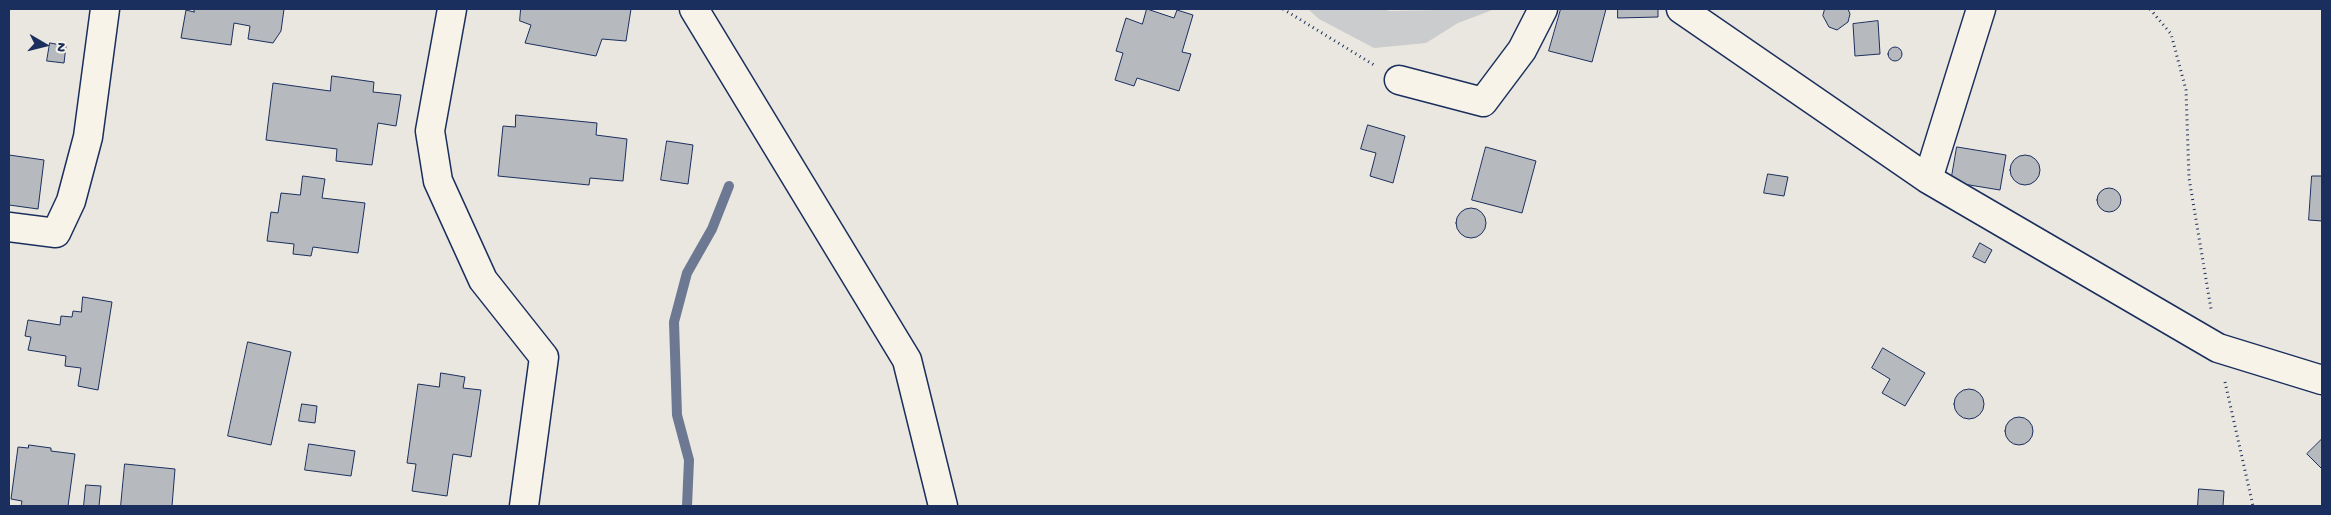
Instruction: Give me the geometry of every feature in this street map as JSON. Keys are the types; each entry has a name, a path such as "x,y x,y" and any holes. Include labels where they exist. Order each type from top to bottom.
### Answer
{"street":[{"path":"9,227 56,232 71,201 88,137 105,9"},
{"path":"452,9 430,131 438,181 483,280 544,357 524,506"},
{"path":"694,9 907,360 943,506"},
{"path":"1398,80 1483,102 1522,50 1542,9"},
{"path":"1681,9 1928,179 2218,348 2322,380"},
{"path":"1928,179 1981,9"}],"path":[{"path":"1283,9 1398,80"},
{"path":"2150,9 2171,34 2186,90 2189,178 2218,348 2253,506"}],"shaded area":[{"path":"1308,9 1382,9 1390,11 1495,9 1458,23 1426,43 1374,48 1319,19"}],"building":[{"path":"194,9 284,9 281,31 273,43 248,39 250,26 234,23 231,45 181,38 186,10 194,12"},
{"path":"521,9 631,9 626,41 602,39 596,56 525,43 531,25 520,21"},
{"path":"1147,9 1174,18 1177,10 1193,15 1182,52 1191,54 1179,91 1137,78 1134,86 1115,80 1123,53 1116,51 1126,18 1142,24"},
{"path":"1561,9 1606,9 1592,62 1549,51"},
{"path":"1618,9 1658,9 1658,17 1618,18"},
{"path":"1825,9 1848,9 1850,14 1848,22 1837,30 1829,27 1823,16"},
{"path":"1878,21 1880,54 1855,56 1853,24"},
{"path":"50,43 66,46 64,63 47,61"},
{"path":"1892,47 1898,47 1902,54 1898,61 1892,61 1888,57 1888,51"},
{"path":"332,76 374,82 373,92 401,95 396,126 378,123 372,165 336,161 337,149 266,140 273,83 330,91"},
{"path":"516,115 597,123 596,135 627,139 623,181 590,178 589,185 498,176 503,126 515,127"},
{"path":"1368,125 1405,136 1393,183 1370,176 1376,153 1361,149"},
{"path":"667,141 693,145 688,184 661,180"},
{"path":"1486,147 1536,161 1522,213 1472,200"},
{"path":"1957,147 2006,155 2000,190 1951,182"},
{"path":"9,155 44,160 38,209 9,205"},
{"path":"2025,155 2031,156 2039,164 2039,176 2031,184 2025,185 2019,184 2011,176 2010,170 2011,164 2019,156"},
{"path":"1768,174 1788,177 1784,196 1764,193"},
{"path":"303,176 325,179 322,198 365,203 358,253 313,247 311,256 293,254 294,244 267,241 271,212 278,213 281,193 300,195"},
{"path":"2312,176 2322,176 2322,221 2309,220"},
{"path":"2109,188 2118,191 2121,200 2118,209 2109,212 2100,209 2097,200 2100,191"},
{"path":"1471,208 1482,212 1486,223 1482,234 1471,238 1460,234 1456,223 1460,212"},
{"path":"1980,243 1992,250 1985,263 1973,257"},
{"path":"83,297 112,302 98,390 78,386 81,368 65,366 66,356 28,350 31,337 25,336 28,320 60,325 61,316 72,317 73,311 81,312"},
{"path":"248,342 291,352 271,445 228,436"},
{"path":"1883,348 1925,373 1905,406 1882,393 1890,379 1872,368"},
{"path":"441,373 465,377 463,388 481,390 471,457 453,454 447,496 412,491 416,464 407,463 418,384 439,387"},
{"path":"1969,389 1980,393 1984,404 1980,415 1969,419 1958,415 1954,404 1958,393"},
{"path":"302,404 317,406 315,423 299,421"},
{"path":"2019,417 2029,421 2033,431 2029,441 2019,445 2009,441 2005,431 2009,421"},
{"path":"2322,439 2322,469 2307,454"},
{"path":"309,444 355,451 351,476 305,470"},
{"path":"29,445 51,448 51,451 75,454 68,506 21,506 22,501 11,499 18,447 28,448"},
{"path":"125,464 175,469 172,506 121,506"},
{"path":"86,485 101,486 99,506 84,506"},
{"path":"2199,489 2224,491 2223,506 2198,506"}],"waterway":[{"path":"687,506 689,460 677,415 674,322 687,273 712,229 729,186"}]}
